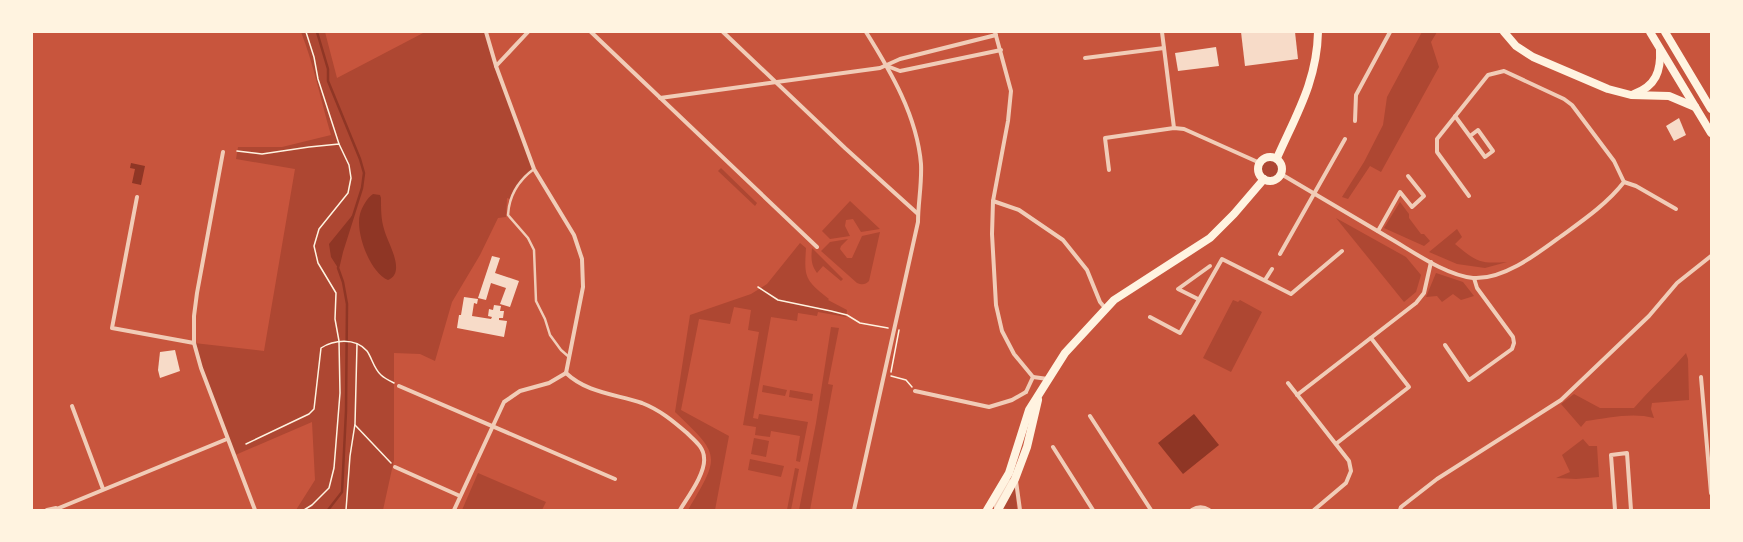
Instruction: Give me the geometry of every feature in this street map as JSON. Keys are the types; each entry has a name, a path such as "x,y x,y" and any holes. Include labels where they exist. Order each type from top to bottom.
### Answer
{"main road":[{"path":"1277,158 1310,84 1316,65 1318,32"},
{"path":"1504,32 1516,46 1533,57 1608,89 1631,95 1669,96 1695,107"},
{"path":"1650,32 1711,133"},
{"path":"1665,32 1711,109"},
{"path":"1631,95 1642,91 1655,80 1660,67 1660,49"},
{"path":"1700,89 1711,99"},
{"path":"1264,179 1258,170 1260,164 1269,157 1277,158"},
{"path":"1264,179 1275,180 1281,174 1282,167 1277,158"},
{"path":"988,510 1009,473 1029,410 1064,353 1106,309 1132,288 1210,238 1234,214 1264,179"},
{"path":"997,510 1015,479 1027,447 1038,397"}],"street":[{"path":"454,510 491,426 504,402 520,391 549,383 566,373 583,287 582,259 574,234 534,169 496,66 486,32"},
{"path":"496,66 528,32"},
{"path":"592,32 817,247"},
{"path":"723,32 918,214"},
{"path":"854,510 894,330 921,196 920,163 915,129 894,79 866,32"},
{"path":"1162,32 1174,128"},
{"path":"1356,120 1356,95 1390,32"},
{"path":"660,98 887,66 900,59 996,34 1011,91 1008,121 993,201 992,234 996,305 1002,331 1014,354 1033,377 1048,379"},
{"path":"1086,58 1164,48"},
{"path":"887,66 900,71 1001,50"},
{"path":"1469,196 1437,152 1437,139 1488,75 1504,71 1564,99 1572,105 1614,161 1624,182 1636,186 1676,209"},
{"path":"1455,116 1485,158 1493,151 1478,130 1470,136"},
{"path":"1109,170 1105,138 1174,128 1184,129 1260,164"},
{"path":"1280,254 1345,139"},
{"path":"223,152 197,293 194,316 194,343 201,368 255,510"},
{"path":"1281,174 1431,262 1474,278 1491,276 1510,269 1536,254 1585,218 1616,192 1624,182"},
{"path":"1378,231 1400,192 1412,207 1424,196 1408,176"},
{"path":"137,197 112,328 194,343"},
{"path":"993,201 1020,210 1063,240 1087,270 1100,302 1106,309"},
{"path":"1150,317 1180,333 1222,259 1291,294 1342,251"},
{"path":"1400,510 1401,507 1438,479 1561,400 1649,316 1677,283 1711,256"},
{"path":"1297,395 1416,303 1424,293 1431,262"},
{"path":"1198,299 1178,288 1210,266"},
{"path":"1265,280 1272,270"},
{"path":"1445,345 1469,380 1512,348 1514,343 1513,337 1477,288 1474,278"},
{"path":"1337,444 1409,387 1371,338"},
{"path":"566,373 576,382 603,393 641,403 657,410 671,418 699,445 704,457 704,464 696,482 680,510"},
{"path":"915,391 990,408 1012,400 1026,392 1033,377"},
{"path":"1701,377 1711,493"},
{"path":"1288,383 1350,461 1351,471 1346,483 1314,510"},
{"path":"399,386 615,479"},
{"path":"1026,392 1038,397"},
{"path":"72,406 103,489"},
{"path":"1090,416 1152,510"},
{"path":"47,510 55,509 227,439"},
{"path":"1053,447 1093,510"},
{"path":"1615,510 1611,455 1627,454 1631,510"},
{"path":"395,468 460,496"},
{"path":"997,510 996,504 1008,482 1009,473"},
{"path":"1015,479 1020,510"},
{"path":"1192,510 1197,507 1204,506 1209,510"}],"lane":[{"path":"534,169 524,176 510,199 508,215 528,238 534,250 536,301 545,319 550,335 561,350 569,357"}],"path":[{"path":"304,510 312,505 329,488 334,468 340,393 339,341 335,318 336,293 318,262 314,246 318,229 348,193 351,178 349,165 339,144 318,79 314,57 306,32"},
{"path":"237,151 262,154 339,144"},
{"path":"758,287 778,300 847,315 860,323 901,331 890,377 906,380 915,391"},
{"path":"246,444 309,414 314,409 321,348 330,342 339,341 358,344 366,351 381,375 399,386"},
{"path":"346,510 350,456 355,424 358,344"},
{"path":"355,424 395,468"}],"shaded area":[{"path":"301,32 325,32 337,78 425,32 486,32 534,169 524,176 510,199 507,198 506,217 498,218 480,255 452,302 435,361 420,354 394,353 394,460 383,510 296,510 315,480 312,422 233,456 194,343 264,351 295,169 236,159 238,147 282,147 331,135 314,70"},
{"path":"1422,32 1437,32 1431,42 1439,67 1381,172 1370,166 1348,199 1342,197 1364,162 1383,125 1387,97"},
{"path":"1271,160 1277,163 1280,169 1277,175 1271,178 1265,175 1262,169 1265,163"},
{"path":"131,163 145,166 141,185 132,183 135,169 130,168"},
{"path":"721,168 757,203 755,206 718,171"},
{"path":"373,194 380,195 381,198 383,225 396,264 396,270 393,276 388,280 381,276 370,261 365,251 360,231 359,222 361,211 367,200"},
{"path":"850,201 880,229 861,232 853,219 846,220 845,226 850,236 830,239 822,231"},
{"path":"1400,202 1409,214 1409,218 1421,234 1424,234 1430,241 1424,246 1384,228"},
{"path":"355,212 338,268 331,257 329,244"},
{"path":"1336,218 1406,257 1421,275 1416,292 1404,302"},
{"path":"1457,229 1462,237 1455,244 1468,255 1484,262 1507,262 1485,268 1457,264 1429,252"},
{"path":"880,232 869,281 865,284 857,283 821,251 830,242 848,239 840,249 847,258 852,258 862,236"},
{"path":"800,243 806,248 805,266 808,278 815,287 829,299 828,300 847,310 846,317 818,312 817,316 798,313 797,321 771,317 753,418 758,419 759,414 808,422 800,462 796,461 800,436 771,431 770,437 755,435 756,427 743,425 759,332 748,330 751,310 734,307 730,324 699,319 681,410 729,436 715,510 688,510 706,478 710,466 711,456 708,447 701,438 675,412 690,315 751,294 767,284"},
{"path":"812,248 843,279 841,281 823,266 817,273 812,261"},
{"path":"1436,273 1463,282 1474,296 1461,300 1453,294 1442,302 1437,296 1426,297"},
{"path":"1233,300 1238,302 1240,300 1262,312 1231,372 1203,358"},
{"path":"831,327 839,328 828,384 833,385 810,510 799,510 816,423"},
{"path":"1686,353 1688,359 1689,400 1652,403 1651,409 1654,418 1646,416 1611,417 1586,421 1581,427 1561,404 1574,394 1600,408 1634,408"},
{"path":"763,385 787,390 785,396 762,392"},
{"path":"790,390 813,394 812,401 789,397"},
{"path":"1194,414 1219,445 1183,474 1158,443"},
{"path":"754,438 769,441 766,457 751,454"},
{"path":"1583,439 1589,446 1597,446 1599,477 1576,479 1556,478 1570,472 1562,455"},
{"path":"750,459 784,466 781,477 748,470"},
{"path":"795,468 799,469 791,510 787,510"},
{"path":"478,473 546,502 542,510 462,510"},
{"path":"1015,487 1017,510 1003,508"}],"building":[{"path":"1241,32 1295,32 1298,59 1245,66"},
{"path":"1216,47 1219,66 1178,71 1175,53"},
{"path":"1679,118 1686,135 1674,141 1666,126"},
{"path":"492,256 500,258 495,273 519,281 510,307 500,304 506,288 491,283 486,300 478,298"},
{"path":"464,297 478,299 477,304 474,303 472,316 491,319 492,317 488,316 489,309 493,310 494,305 501,306 500,311 504,311 503,318 499,318 499,320 507,321 504,337 457,328"},
{"path":"175,350 180,371 160,378 158,370 160,352"}],"waterway":[{"path":"317,32 328,69 328,81 360,159 364,173 362,188 338,268 343,282 347,304 346,411 342,492 328,510"}]}
